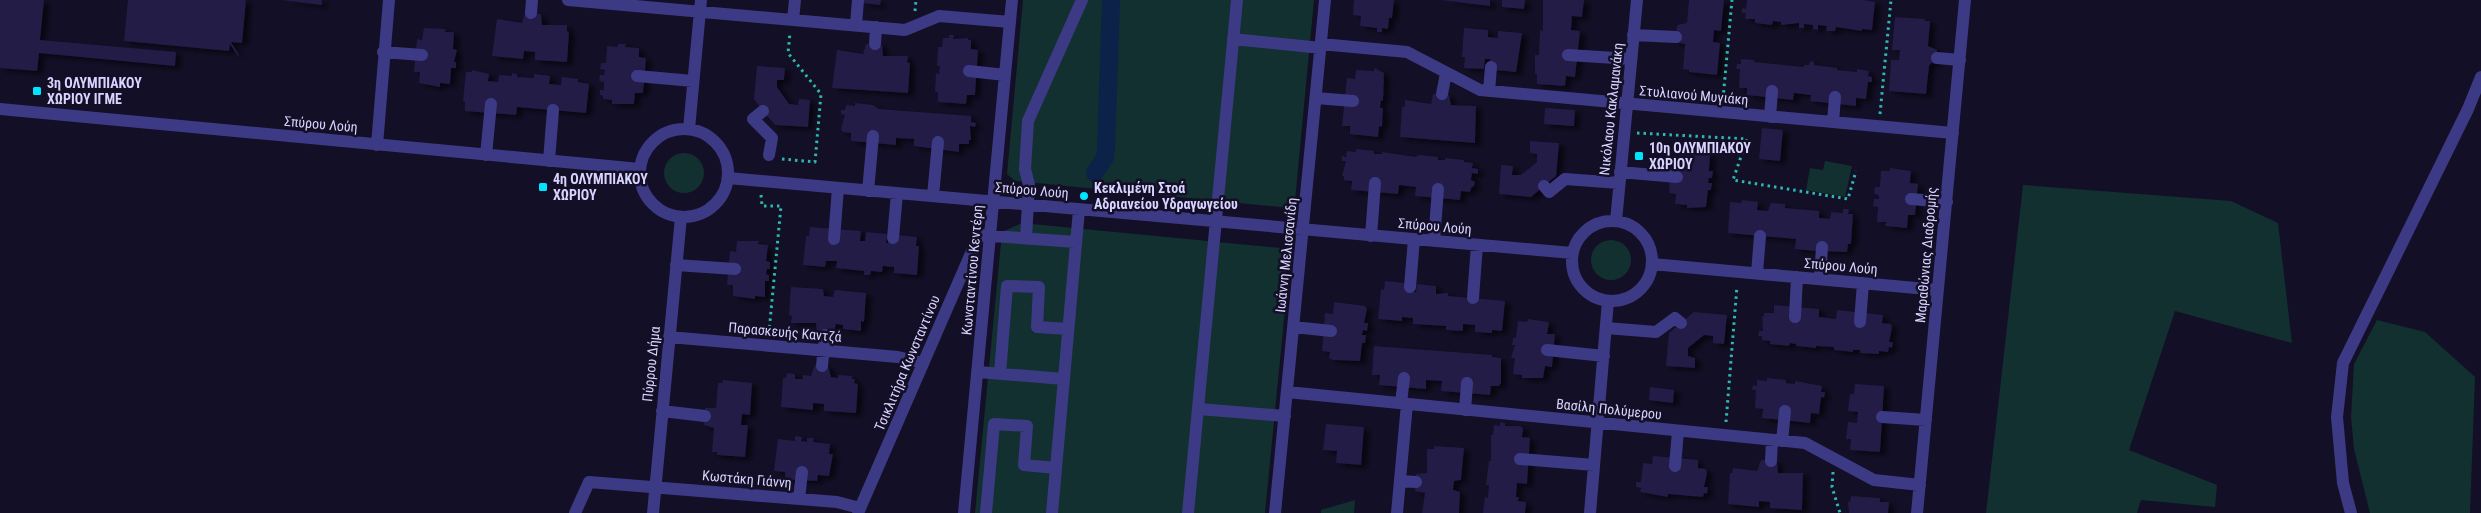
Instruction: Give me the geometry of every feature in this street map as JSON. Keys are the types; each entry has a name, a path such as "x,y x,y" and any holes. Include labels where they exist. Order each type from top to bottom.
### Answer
{"street":[{"path":"377,145 383,52 389,0"},
{"path":"531,13 532,0"},
{"path":"568,0 700,6 793,20 905,30 939,16 1010,22"},
{"path":"793,20 795,0"},
{"path":"856,26 858,0"},
{"name":"Κωνσταντίνου Κεντέρη","path":"964,512 1012,0"},
{"path":"1026,238 1029,185 1025,169 1028,122 1082,0"},
{"path":"1188,513 1237,0"},
{"name":"Ιωάννη Μελισσανίδη","path":"1275,513 1325,0"},
{"name":"Νικόλαου Κακλαμανάκη","path":"1616,221 1637,0"},
{"name":"Μαραθώνιας Διαδρομής","path":"1917,513 1965,0"},
{"path":"689,129 700,6"},
{"path":"875,44 876,27"},
{"path":"1634,35 1676,37"},
{"name":"Στυλιανού Μυγιάκη","path":"1233,39 1407,52 1480,90 1953,133"},
{"path":"383,52 422,55"},
{"path":"1568,54 1631,59"},
{"path":"1936,58 1960,60"},
{"path":"1489,91 1491,67"},
{"path":"969,72 1005,75"},
{"path":"1442,94 1446,73"},
{"path":"637,76 694,81"},
{"path":"2351,513 2343,483 2337,417 2343,362 2468,109 2481,76"},
{"path":"1770,117 1772,91"},
{"path":"1833,122 1835,97"},
{"path":"1316,98 1353,101"},
{"path":"486,155 491,104"},
{"name":"Σπύρου Λούη","path":"0,109 640,169"},
{"path":"549,161 553,110"},
{"path":"763,111 753,119 772,138 769,155"},
{"path":"689,129 702,133 714,141 722,151 727,164 728,178 724,191 712,206 695,216 680,217 659,210 651,202 642,186 640,169 648,147 656,139 666,133 689,129"},
{"path":"868,191 874,136"},
{"path":"933,196 938,142"},
{"path":"1544,186 1549,192 1565,179 1677,177"},
{"name":"Σπύρου Λούη","path":"728,178 1572,253"},
{"path":"1371,236 1375,183"},
{"path":"834,239 838,188"},
{"path":"1434,241 1438,189"},
{"path":"894,238 897,193"},
{"path":"1911,199 1946,202"},
{"path":"1052,513 1079,210"},
{"name":"Πύρρου Δήμα","path":"652,513 680,217"},
{"path":"1616,221 1626,223 1637,229 1646,238 1651,250 1652,264 1643,287 1633,295 1620,300 1608,301 1591,296 1578,284 1572,269 1572,253 1577,239 1587,229 1599,222 1616,221"},
{"name":"Τσικλιτήρα Κωνσταντίνου","path":"859,510 979,235 990,236"},
{"path":"990,236 1076,242"},
{"path":"1757,273 1760,236"},
{"path":"1410,287 1414,239"},
{"path":"1473,298 1477,245"},
{"path":"1820,280 1822,247"},
{"name":"Σπύρου Λούη","path":"1652,264 1938,290"},
{"path":"676,265 735,269"},
{"path":"1795,317 1797,278"},
{"path":"1860,322 1864,284"},
{"path":"1000,374 1006,286 1039,287 1037,327 1068,330"},
{"path":"1590,513 1608,301"},
{"path":"1606,328 1656,332 1675,318 1681,323"},
{"path":"1294,327 1331,331"},
{"path":"822,366 825,335"},
{"name":"Παρασκευής Καντζά","path":"669,337 898,357 923,363"},
{"path":"1547,350 1604,356"},
{"path":"978,372 1064,379"},
{"path":"1397,513 1404,378"},
{"path":"1465,410 1467,384"},
{"name":"Βασίλη Πολύμερου","path":"1287,392 1805,443 1874,480 1920,485"},
{"path":"1198,409 1285,416"},
{"path":"662,411 705,416"},
{"path":"1771,461 1785,411"},
{"path":"1882,417 1926,420"},
{"path":"986,513 994,424 1027,426 1024,465 1056,468"},
{"path":"1675,466 1678,431"},
{"path":"1520,459 1594,465"},
{"path":"800,499 802,472"},
{"path":"1400,481 1416,482"},
{"name":"Κωστάκη Γιάννη","path":"576,513 589,482 837,502 859,510"},
{"path":"964,512 978,513"}],"path":[{"path":"1722,112 1732,0"},
{"path":"1878,127 1891,0"},
{"path":"1624,132 1747,139 1733,180 1848,199 1856,172"},
{"path":"1724,435 1739,272"},
{"path":"1837,460 1833,472 1832,487 1840,513"}],"green space":[{"path":"1023,0 1314,0 1295,201 1290,208 1015,181 1007,174"},
{"path":"684,153 698,159 704,173 698,187 684,193 670,187 664,173 670,159"},
{"path":"1825,161 1852,166 1845,197 1806,190 1810,168 1823,170"},
{"path":"2023,185 2231,201 2278,223 2292,343 2175,311 2129,450 2217,485 2215,507 2141,500 2137,513 1986,513"},
{"path":"1022,223 1281,248 1290,258 1265,513 975,513 1002,232"},
{"path":"1615,240 1622,243 1628,249 1631,260 1630,268 1622,277 1615,280 1607,280 1600,277 1592,268 1591,256 1594,249 1603,241"},
{"path":"2377,320 2425,332 2475,377 2470,513 2370,513 2354,449 2351,417 2354,364"},
{"path":"1355,500 1354,513 1321,513 1321,510"}],"building":[{"path":"0,0 44,0 40,40 176,52 175,66 39,53 37,71 0,68"},
{"path":"128,0 246,0 242,43 231,42 239,55 230,44 229,51 124,41"},
{"path":"281,0 322,0 322,5"},
{"path":"863,0 881,0 880,5 862,3"},
{"path":"1354,0 1394,0 1392,18 1389,18 1388,29 1382,28 1382,32 1377,32 1377,28 1360,26 1361,16 1353,15"},
{"path":"1441,0 1490,0 1490,6"},
{"path":"1502,0 1525,0 1524,9 1502,7"},
{"path":"1543,0 1584,0 1582,17 1572,16 1571,30 1580,31 1575,77 1566,76 1565,86 1537,84 1535,55 1539,55 1540,30 1543,31"},
{"path":"1689,0 1724,0 1721,31 1714,30 1713,42 1720,43 1717,75 1689,72 1689,70 1683,69 1685,44 1675,42 1677,25 1687,23"},
{"path":"1747,0 1864,0 1875,2 1872,30 1862,29 1862,31 1836,27 1835,31 1826,31 1827,26 1818,25 1818,30 1813,29 1813,25 1804,24 1804,28 1799,28 1799,23 1781,25 1781,22 1773,21 1772,25 1755,23 1755,19 1745,19 1746,13 1742,13 1742,8 1746,9"},
{"path":"525,13 541,14 542,25 567,25 567,31 569,32 567,62 535,60 535,52 524,51 523,59 492,56 497,19 522,23"},
{"path":"1895,17 1930,21 1928,46 1937,50 1936,64 1931,63 1929,66 1926,94 1889,91 1891,60 1899,60 1900,50 1892,50"},
{"path":"424,28 446,29 445,32 454,32 453,49 457,50 454,62 456,62 456,68 451,68 450,84 440,83 440,87 419,83 420,72 414,72 417,39 422,40"},
{"path":"1464,28 1488,30 1488,37 1498,38 1498,31 1522,33 1516,72 1494,70 1490,67 1490,59 1485,59 1484,69 1464,68 1465,57 1462,57"},
{"path":"949,35 954,35 953,39 968,38 968,40 971,40 971,49 978,50 975,95 967,95 966,104 938,102 938,92 935,92 936,73 939,74 940,66 937,66 938,47 942,47 943,38 949,38"},
{"path":"618,44 626,44 625,47 639,48 639,57 646,58 643,93 635,93 634,104 612,104 612,100 603,99 603,96 600,95 600,90 604,90 604,82 599,81 600,75 604,75 605,70 600,69 601,63 606,63 607,46 617,47"},
{"path":"866,44 882,45 883,56 908,56 907,62 910,63 908,93 832,88 837,50 863,54"},
{"path":"1741,59 1804,67 1804,65 1809,65 1810,61 1814,62 1814,65 1837,68 1837,70 1857,72 1857,69 1869,71 1868,76 1872,77 1872,82 1868,82 1866,99 1856,98 1856,106 1810,101 1811,95 1794,93 1793,100 1747,95 1747,88 1739,88 1740,69 1736,69 1737,64 1741,64"},
{"path":"757,66 785,68 784,80 777,80 777,87 789,104 798,105 799,99 810,100 808,127 775,125 763,111 754,99"},
{"path":"1374,68 1384,73 1383,101 1381,100 1380,108 1383,108 1382,127 1379,126 1378,137 1350,134 1350,126 1342,126 1347,78 1355,79 1356,70 1374,71"},
{"path":"472,70 489,74 488,81 498,82 499,75 512,76 512,73 517,74 517,77 534,78 534,74 550,76 549,84 561,85 562,77 578,79 578,82 589,84 586,113 517,107 516,115 465,111 465,102 463,101 466,72 472,72"},
{"path":"1433,94 1449,95 1451,105 1476,106 1475,143 1400,137 1402,107 1405,107 1405,100 1431,104"},
{"path":"855,103 873,105 879,109 971,116 971,122 976,123 975,127 970,126 971,140 969,140 969,144 959,144 959,152 914,146 914,139 896,138 896,145 851,141 851,133 843,132 841,129 845,115 841,114 841,110 845,110 846,105 855,106"},
{"path":"1545,108 1575,110 1574,126 1544,124"},
{"path":"1762,128 1783,130 1780,161 1759,159"},
{"path":"1530,141 1559,143 1556,176 1531,197 1499,194 1501,165 1513,166 1512,175 1521,175 1537,162 1537,154 1530,153"},
{"path":"1356,149 1374,151 1374,154 1382,154 1382,152 1415,157 1420,155 1438,157 1438,160 1445,160 1445,158 1464,160 1464,162 1473,163 1472,168 1478,169 1478,174 1472,173 1471,180 1475,182 1474,186 1470,192 1461,191 1460,200 1415,196 1416,187 1399,185 1398,194 1351,190 1352,181 1344,180 1344,176 1342,176 1346,161 1342,161 1342,156 1346,157 1347,151 1356,152"},
{"path":"1680,150 1710,154 1709,171 1713,171 1712,178 1709,178 1708,183 1712,183 1711,190 1708,190 1706,207 1687,208 1687,205 1675,204 1676,194 1669,193 1671,161 1679,162"},
{"path":"1890,168 1911,171 1910,183 1918,184 1915,215 1908,215 1907,228 1885,226 1886,222 1877,222 1878,207 1873,206 1874,199 1879,199 1879,196 1874,193 1875,187 1880,187 1881,171 1890,171"},
{"path":"1742,200 1758,202 1757,210 1768,211 1771,203 1785,204 1785,208 1819,211 1819,218 1830,219 1831,212 1843,213 1843,209 1849,209 1848,214 1853,214 1851,244 1848,244 1847,252 1816,251 1795,249 1796,239 1728,233 1730,202 1741,203"},
{"path":"810,227 861,231 860,241 865,241 866,232 887,234 886,243 888,243 889,238 897,235 917,237 916,246 919,246 917,275 894,273 894,267 883,266 882,272 871,271 870,275 864,275 864,271 836,268 837,261 826,261 825,267 803,265 806,236 809,236"},
{"path":"737,241 759,241 758,244 768,245 766,261 770,262 770,269 767,269 766,274 769,275 769,281 765,281 765,297 755,296 755,299 733,296 733,285 727,285 730,251 736,252"},
{"path":"1385,281 1405,283 1412,292 1416,292 1417,284 1436,286 1436,294 1448,293 1448,296 1505,301 1502,331 1492,330 1492,333 1475,332 1475,325 1463,324 1463,331 1446,330 1446,326 1413,324 1413,318 1402,317 1402,321 1378,319 1381,289 1384,290"},
{"path":"791,287 823,289 824,296 833,297 835,290 866,293 864,322 861,321 861,331 843,329 843,325 836,324 833,336 817,335 816,323 791,323 792,316 789,315"},
{"path":"1334,302 1365,306 1367,309 1364,323 1368,323 1367,331 1363,330 1362,335 1366,335 1365,343 1362,343 1360,361 1333,360 1329,358 1330,352 1322,351 1325,313 1333,314"},
{"path":"1774,305 1819,309 1819,317 1836,319 1837,310 1883,315 1882,323 1891,324 1889,342 1893,342 1892,348 1889,347 1888,352 1879,351 1879,354 1860,353 1860,350 1853,350 1853,352 1834,350 1834,347 1816,346 1816,348 1796,346 1796,344 1790,343 1789,346 1770,344 1770,341 1762,340 1762,336 1758,336 1759,331 1763,331 1762,316 1764,317 1764,313 1774,313"},
{"path":"1694,312 1727,315 1724,344 1713,343 1713,336 1704,335 1688,348 1688,356 1695,358 1695,368 1666,366 1669,333"},
{"path":"1528,319 1549,322 1547,334 1555,334 1552,367 1545,366 1543,378 1522,378 1522,375 1513,374 1515,358 1511,358 1515,345 1512,345 1513,338 1516,338 1518,321 1527,322"},
{"path":"1374,346 1492,355 1492,357 1501,358 1501,383 1499,386 1491,386 1490,395 1441,391 1442,381 1426,380 1426,389 1379,385 1380,375 1372,375"},
{"path":"815,365 828,366 831,377 838,378 838,375 852,376 852,379 855,379 854,383 858,384 856,413 824,411 824,404 813,403 813,410 781,407 783,378 786,378 787,373 795,374 795,379 803,379 803,375 811,376"},
{"path":"1767,378 1786,380 1786,383 1795,384 1795,381 1822,386 1821,392 1825,392 1824,398 1821,397 1819,414 1811,413 1810,423 1762,418 1763,409 1755,408 1756,390 1752,390 1753,385 1757,386 1757,380 1767,381"},
{"path":"723,380 752,383 750,415 742,414 741,425 748,425 745,457 717,455 717,452 712,452 714,428 704,425 705,408 716,408 718,383 723,383"},
{"path":"1855,384 1884,386 1880,452 1850,450 1851,439 1846,439 1848,422 1857,423 1858,412 1848,411 1850,394 1854,394"},
{"path":"1650,387 1674,390 1673,403 1649,400"},
{"path":"1500,422 1505,423 1505,426 1520,426 1523,428 1522,437 1530,438 1527,484 1517,483 1516,497 1519,497 1518,501 1526,502 1525,513 1483,513 1485,497 1488,498 1489,485 1486,485 1489,461 1491,461 1491,435 1493,435 1494,425 1500,426"},
{"path":"1326,424 1364,427 1361,465 1336,463 1337,451 1323,450"},
{"path":"795,436 802,437 801,441 807,442 807,438 814,438 813,442 830,444 829,454 833,454 829,476 818,475 817,481 785,479 785,472 774,471 778,439 795,441"},
{"path":"1434,446 1464,448 1461,480 1454,481 1453,490 1460,492 1459,513 1422,513 1425,493 1415,491 1416,474 1427,473 1427,449 1434,449"},
{"path":"1653,456 1698,460 1698,468 1706,469 1704,487 1708,487 1707,494 1704,493 1703,497 1668,494 1668,497 1640,492 1641,488 1636,487 1636,482 1641,482 1643,463 1652,464"},
{"path":"1761,460 1777,462 1778,473 1803,473 1802,510 1770,508 1770,502 1759,501 1759,507 1728,504 1730,473 1732,473 1733,468 1757,471"},
{"path":"1851,496 1880,498 1880,502 1889,502 1888,513 1849,513 1848,502 1850,502"}],"waterway":[{"path":"1095,173 1105,157 1106,148 1111,0"}],"place":[{"name":"3η ΟΛΥΜΠΙΑΚΟΥ ΧΩΡΙΟΥ ΙΓΜΕ","path":"37,91"},
{"name":"10η ΟΛΥΜΠΙΑΚΟΥ ΧΩΡΙΟΥ","path":"1639,156"},
{"name":"4η ΟΛΥΜΠΙΑΚΟΥ ΧΩΡΙΟΥ","path":"543,187"},
{"name":"Κεκλιμένη Στοά Αδριανείου Υδραγωγείου","path":"1084,196"}]}
